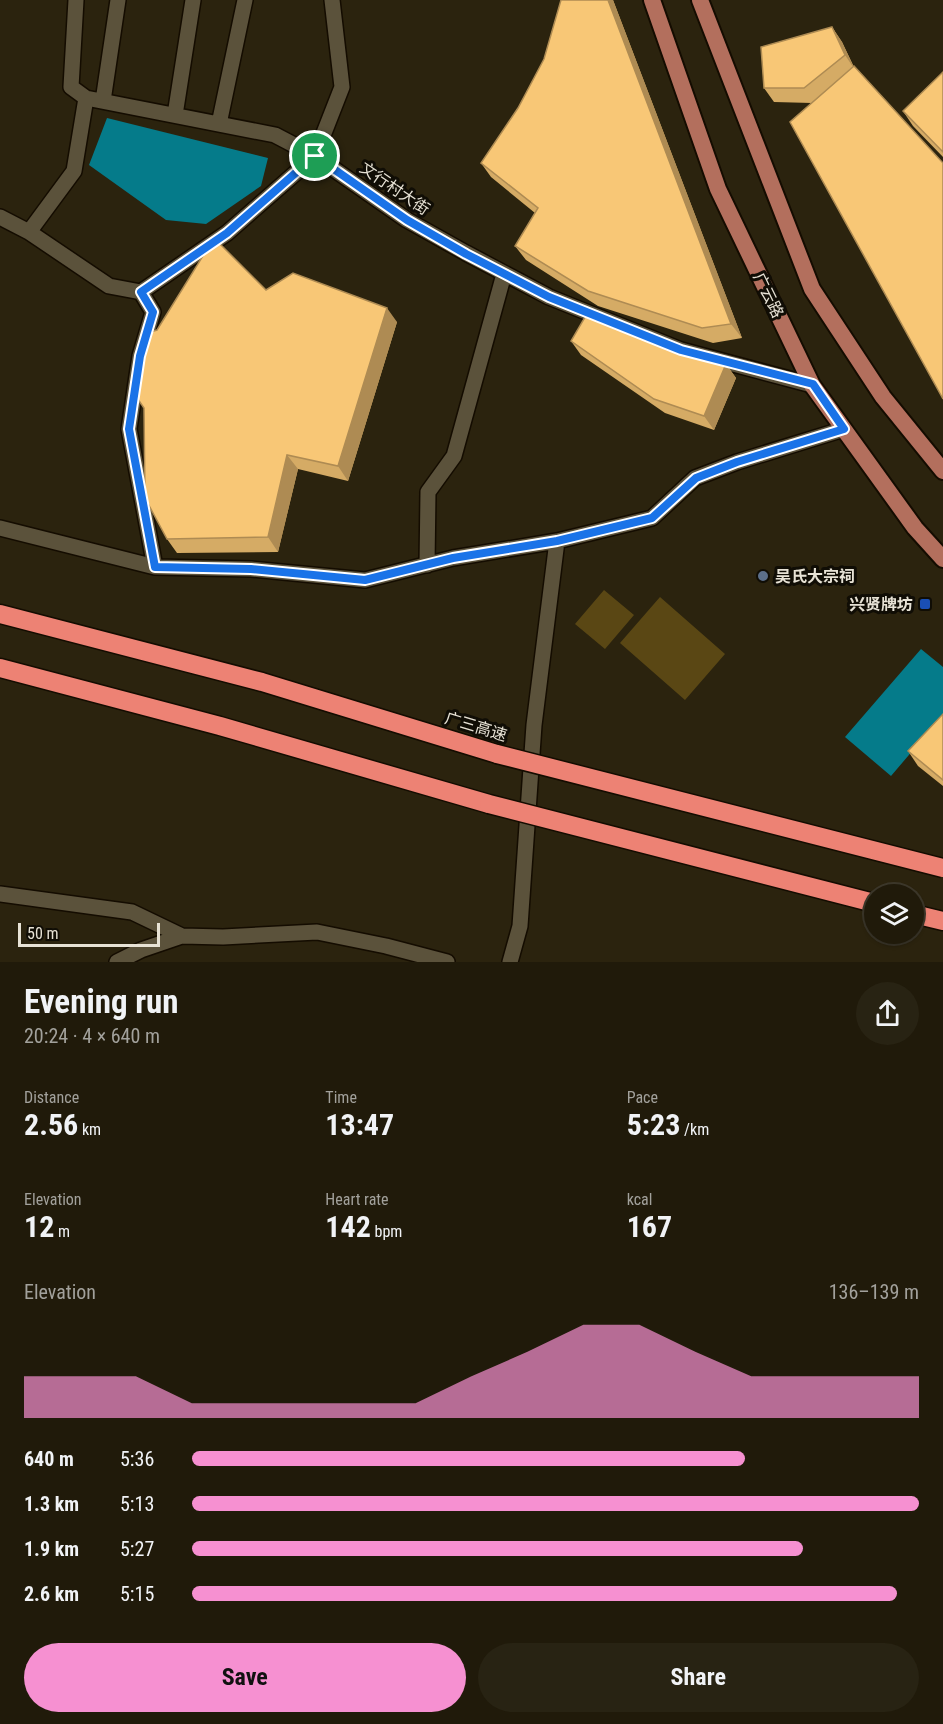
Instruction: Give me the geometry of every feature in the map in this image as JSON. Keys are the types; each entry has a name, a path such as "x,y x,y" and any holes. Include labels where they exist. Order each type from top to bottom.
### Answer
{"highway":[{"name":"广三高速","path":"0,614 262,682 497,754 943,868"},
{"path":"0,668 220,726 489,804 864,900"},
{"path":"924,916 943,921"}],"main road":[{"name":"广云路","path":"652,0 718,189 813,384 915,528 943,559"},
{"path":"700,0 812,289 883,397 943,471"}],"street":[{"path":"29,232 74,171 86,98 71,87 76,0"},
{"path":"103,101 118,0"},
{"path":"175,116 193,0"},
{"path":"219,124 245,0"},
{"path":"0,217 29,232 109,286 141,292 227,233 315,156 342,87 332,0"},
{"name":"文行村大街","path":"86,98 275,135 315,156 407,220 549,297 681,350 813,384"},
{"path":"427,565 428,492 454,456 504,273"},
{"path":"141,292 153,312 140,356 129,429 155,567"},
{"path":"0,528 155,567 251,569 365,580 453,558 557,541 652,518 696,478 737,462 844,429"},
{"path":"510,962 519,926 534,725 557,541"},
{"path":"0,894 132,912 182,936"},
{"path":"117,962 141,950 182,936 223,937 317,932 386,946 447,962"}],"shaded area":[{"path":"604,590 634,615 605,649 575,624"},
{"path":"660,597 725,654 685,700 620,643"}],"water":[{"path":"107,118 268,158 261,186 206,224 166,220 89,165"},
{"path":"921,649 943,667 943,715 891,776 845,737"}],"building":[{"path":"561,0 608,0 731,324 702,328 588,291 515,246 538,208 481,163 518,108 544,59"},
{"path":"832,27 845,55 804,88 764,88 761,47"},
{"path":"854,66 943,163 943,399 790,122"},
{"path":"943,72 943,152 903,111"},
{"path":"214,238 266,290 293,273 387,308 338,466 287,455 268,537 167,539 145,498 144,408 133,392 147,333 157,330"},
{"path":"588,312 665,346 726,364 704,416 654,399 571,341"},
{"path":"943,714 943,780 908,751"}],"place":[{"name":"吴氏大宗祠","path":"763,576"},
{"name":"兴贤牌坊","path":"925,604"}],"route":[{"path":"315,156 407,220 549,297 681,350 813,384 844,429 737,462 696,478 652,518 557,541 453,558 365,580 251,569 155,567 129,429 140,356 153,312 141,292 227,233 315,156"}]}
